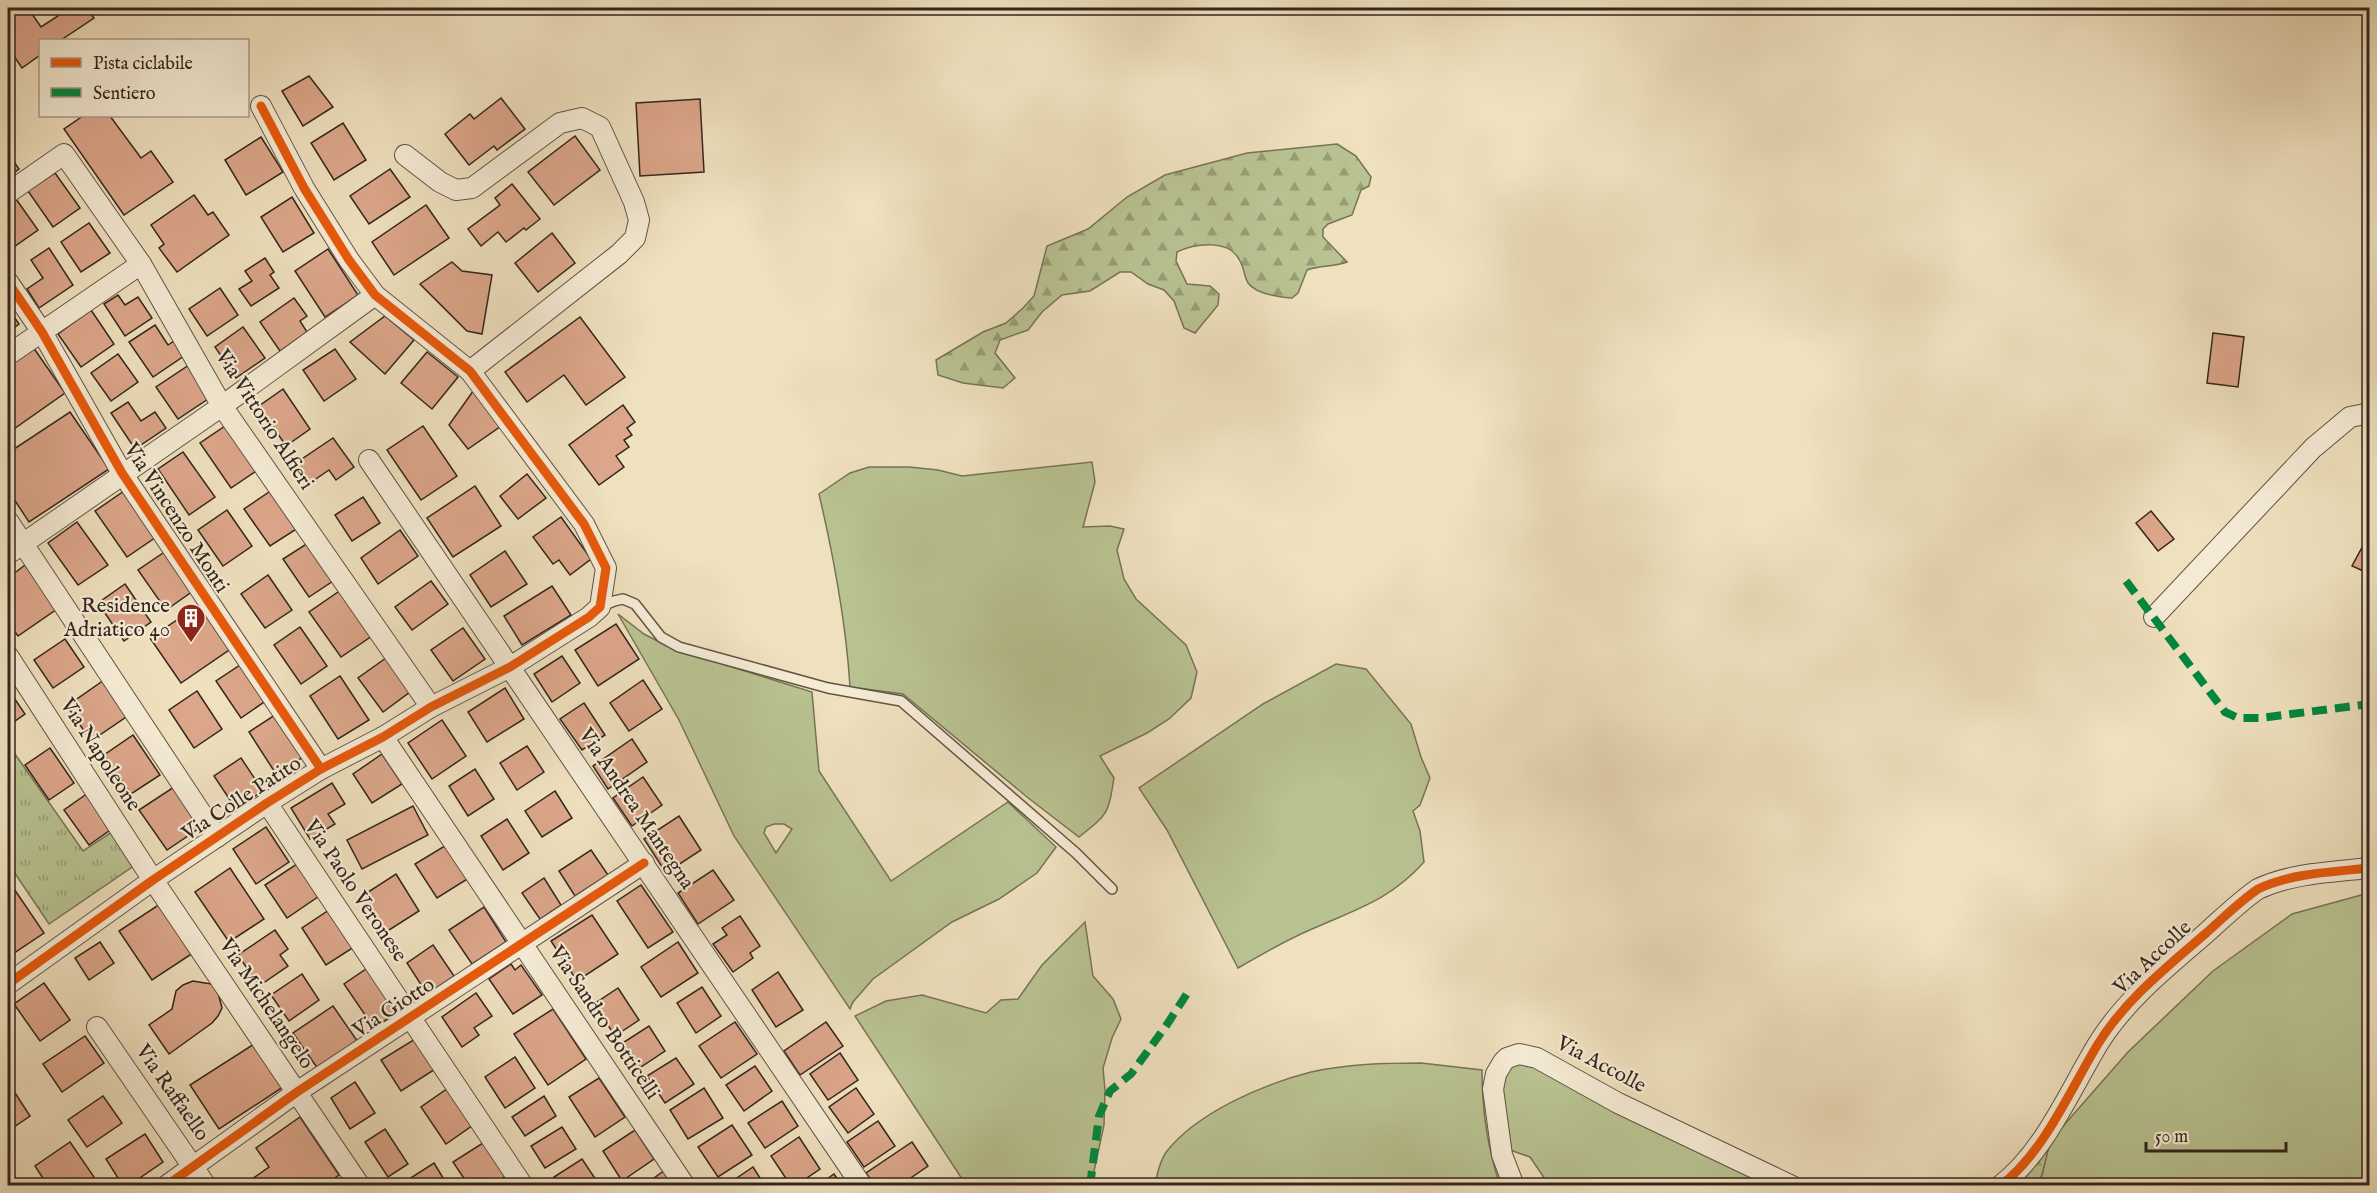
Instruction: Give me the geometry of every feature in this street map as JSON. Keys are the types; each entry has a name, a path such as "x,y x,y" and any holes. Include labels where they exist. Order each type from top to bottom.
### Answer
{"street":[{"path":"261,106 304,188 375,295 470,371 584,524 606,568 600,608"},
{"path":"405,155 440,182 456,190 472,188 560,123 582,118 600,127 634,202 639,220 635,238 470,371"},
{"name":"Via Vittorio Alfieri","path":"8,193 64,154 141,264 222,406 431,707"},
{"path":"8,355 141,264"},
{"name":"Via Vincenzo Monti","path":"8,282 42,332 122,473 321,769"},
{"path":"14,549 222,406 375,295"},
{"path":"2154,617 2313,448 2350,417 2370,413"},
{"name":"Via Andrea Mantegna","path":"369,460 862,1185"},
{"path":"8,521 14,549 217,837"},
{"name":"Via Colle Patito","path":"8,984 153,880 267,803 321,769 383,738 431,707 510,667 590,617 600,608"},
{"name":"Via Napoleone","path":"8,656 153,880"},
{"name":"Via Sandro Botticelli","path":"383,738 685,1185"},
{"name":"Via Paolo Veronese","path":"267,803 523,1185"},
{"name":"Via Giotto","path":"166,1185 297,1092 644,863"},
{"name":"Via Accolle","path":"2000,1185 2018,1170 2054,1122 2067,1103 2098,1045 2116,1019 2164,968 2263,887 2305,875 2370,868"},
{"name":"Via Michelangelo","path":"153,880 360,1185"},
{"name":"Via Raffaello","path":"97,1027 206,1185"},
{"name":"Via Accolle","path":"1514,1185 1502,1155 1493,1089 1496,1074 1503,1062 1519,1054 1537,1058 1618,1103 1792,1185"}],"lane":[{"path":"600,608 623,599 635,604 661,637 679,647 828,688 901,701 1076,853 1112,889"}],"green space":[{"path":"1337,144 1356,156 1371,177 1369,186 1361,190 1352,215 1328,224 1323,229 1323,237 1347,262 1307,270 1298,293 1292,298 1268,294 1252,287 1248,283 1240,261 1229,249 1212,245 1193,247 1177,252 1176,261 1187,284 1210,286 1219,294 1218,305 1195,333 1184,328 1174,301 1164,290 1148,284 1131,272 1120,272 1090,291 1062,295 1042,312 1028,330 1000,340 995,353 1015,378 1003,388 963,383 938,375 936,360 983,332 1006,323 1034,296 1047,246 1088,229 1127,197 1165,175 1247,153"},
{"path":"1092,462 1095,482 1083,527 1110,526 1124,529 1117,550 1124,579 1136,599 1186,645 1197,672 1191,698 1169,719 1147,733 1100,756 1114,778 1110,800 1101,818 1079,837 903,694 850,687 839,590 819,494 850,473 869,467 909,467 938,470 962,476"},
{"path":"618,614 644,634 671,648 812,692 819,771 891,881 1008,802 1056,847 1037,873 999,899 952,922 873,979 853,1002 850,1009 734,836 679,720","holes":["784,824 792,829 776,853 764,833 766,827"]},
{"path":"1336,664 1366,669 1411,724 1430,778 1420,805 1413,811 1420,831 1424,862 1385,895 1293,938 1238,968 1167,830 1139,788 1263,704"},
{"path":"8,744 83,851 115,830 138,863 49,924 8,863"},
{"path":"2369,894 2369,1172 2351,1186 2036,1186 2042,1175 2050,1141 2128,1052 2213,971 2292,914"},
{"path":"1085,922 1093,976 1113,999 1121,1019 1112,1038 1103,1068 1104,1125 1091,1185 966,1185 855,1016 886,1001 922,995 986,1013 1001,1000 1018,999 1042,965"},
{"path":"1521,1059 1778,1185 1549,1185 1530,1157 1507,1149 1502,1108 1503,1086 1511,1067"},
{"path":"1421,1063 1482,1070 1486,1128 1500,1185 1155,1185 1162,1159 1180,1137 1233,1101 1293,1077 1325,1069 1366,1064"},
{"path":"2050,1142 2042,1175 2036,1185 2018,1186"}],"building":[{"path":"8,8 28,8 41,27 70,8 86,8 94,18 62,39 39,39 39,56 22,68 8,47"},
{"path":"309,76 333,107 303,126 282,91"},
{"path":"501,98 525,129 497,150 494,146 469,165 445,134 470,114 474,119"},
{"path":"700,99 704,172 640,176 636,103"},
{"path":"82,117 111,117 141,158 151,151 173,182 124,215 64,129"},
{"path":"343,123 366,160 334,180 311,143"},
{"path":"575,136 600,170 554,205 528,172"},
{"path":"261,137 283,172 246,195 225,160"},
{"path":"12,159 19,169 8,177 8,162"},
{"path":"390,169 410,197 369,224 350,196"},
{"path":"55,173 80,208 53,227 28,191"},
{"path":"512,184 540,219 506,242 498,232 481,246 468,229 500,205 495,198"},
{"path":"194,195 208,215 213,212 229,235 177,272 159,248 164,244 151,225"},
{"path":"292,197 314,233 283,252 261,217"},
{"path":"16,199 38,230 8,251 8,205"},
{"path":"426,205 449,238 394,275 372,242"},
{"path":"89,223 110,253 81,272 61,242"},
{"path":"552,233 575,263 538,292 515,263"},
{"path":"49,248 73,285 39,308 27,289 43,278 31,260"},
{"path":"328,249 358,295 325,317 295,271"},
{"path":"265,258 274,272 270,275 279,288 251,306 239,289 252,281 245,271"},
{"path":"452,262 462,271 492,275 482,334 467,331 420,284"},
{"path":"220,288 238,315 207,336 189,309"},
{"path":"118,295 125,305 138,297 152,318 125,336 104,304"},
{"path":"294,298 307,316 300,321 307,332 280,351 260,322"},
{"path":"8,308 19,324 8,332"},
{"path":"91,310 114,344 81,367 58,334"},
{"path":"385,316 414,340 385,374 350,342"},
{"path":"580,317 625,377 586,405 564,375 527,402 505,372"},
{"path":"155,325 168,345 174,341 184,356 153,377 129,342"},
{"path":"243,327 265,358 236,378 215,347"},
{"path":"2213,333 2244,337 2238,387 2207,383"},
{"path":"33,347 65,393 8,433 8,365"},
{"path":"335,349 356,379 324,401 303,370"},
{"path":"427,352 458,377 432,409 401,383"},
{"path":"118,354 138,382 111,401 91,373"},
{"path":"189,365 211,397 178,419 156,387"},
{"path":"476,387 504,424 468,449 449,425"},
{"path":"283,389 310,429 286,446 259,406"},
{"path":"128,402 141,421 155,412 166,428 135,449 111,413"},
{"path":"623,405 635,422 627,428 632,435 624,440 629,447 616,456 624,467 599,485 569,445"},
{"path":"70,412 109,469 29,522 8,490 8,453"},
{"path":"228,424 259,469 231,488 200,443"},
{"path":"423,426 457,476 421,500 387,450"},
{"path":"333,438 354,467 336,480 329,470 310,483 296,463"},
{"path":"183,452 215,497 189,515 158,469"},
{"path":"527,474 546,498 518,519 500,496"},
{"path":"475,486 501,526 453,557 427,518"},
{"path":"127,489 159,535 127,557 95,511"},
{"path":"272,490 298,528 270,546 244,509"},
{"path":"363,497 380,523 352,541 335,515"},
{"path":"227,510 252,546 223,566 198,530"},
{"path":"2151,511 2174,539 2158,551 2136,523"},
{"path":"561,517 591,559 570,575 559,560 553,564 533,537"},
{"path":"77,522 108,565 78,585 48,543"},
{"path":"400,530 418,556 378,584 361,558"},
{"path":"2365,542 2370,544 2370,574 2352,566"},
{"path":"308,543 333,581 309,597 283,559"},
{"path":"166,551 193,591 166,610 138,570"},
{"path":"505,551 527,584 491,607 470,575"},
{"path":"25,565 57,609 18,636 8,622 8,578"},
{"path":"268,575 292,610 265,628 241,594"},
{"path":"431,581 448,604 412,630 395,607"},
{"path":"125,584 151,622 124,641 98,603"},
{"path":"552,586 571,615 522,645 504,616"},
{"path":"341,590 372,636 341,657 309,612"},
{"name":"Residence Adriatico 40","path":"201,604 232,648 181,683 150,638"},
{"path":"616,624 639,659 598,686 575,650"},
{"path":"300,627 327,666 301,684 274,645"},
{"path":"463,628 485,659 453,681 431,650"},
{"path":"65,639 84,667 53,688 34,660"},
{"path":"562,656 580,683 552,702 534,674"},
{"path":"386,658 410,692 383,712 358,678"},
{"path":"246,661 270,698 241,718 216,681"},
{"path":"340,676 369,720 338,739 310,696"},
{"path":"104,680 129,715 91,741 67,706"},
{"path":"643,680 662,709 629,731 610,703"},
{"path":"505,688 524,719 487,742 468,712"},
{"path":"8,689 25,714 8,726"},
{"path":"197,691 222,729 194,748 169,710"},
{"path":"584,703 605,735 582,750 560,719"},
{"path":"278,713 305,756 276,774 249,732"},
{"path":"442,720 466,756 432,779 408,743"},
{"path":"133,735 160,775 131,794 104,755"},
{"path":"632,739 647,762 608,789 593,766"},
{"path":"527,746 544,772 517,790 500,763"},
{"path":"50,748 74,783 49,800 25,765"},
{"path":"382,754 402,784 372,803 353,774"},
{"path":"241,758 263,791 236,809 214,776"},
{"path":"475,769 494,799 468,816 449,786"},
{"path":"643,777 662,805 632,826 613,798"},
{"path":"332,783 345,804 328,814 335,824 310,839 291,808"},
{"path":"177,785 204,825 167,850 139,810"},
{"path":"555,791 572,818 542,837 525,811"},
{"path":"88,793 113,828 89,845 64,810"},
{"path":"413,806 428,835 362,869 347,840"},
{"path":"679,816 701,850 666,873 644,839"},
{"path":"507,819 529,853 503,870 481,836"},
{"path":"266,827 289,862 256,884 233,849"},
{"path":"448,844 469,878 437,898 415,864"},
{"path":"591,850 608,875 575,896 559,871"},
{"path":"303,860 325,892 287,918 265,885"},
{"path":"230,868 264,919 229,942 195,892"},
{"path":"713,870 734,900 698,924 678,893"},
{"path":"396,874 419,911 386,932 362,896"},
{"path":"544,878 561,905 540,919 522,893"},
{"path":"8,880 44,933 8,957"},
{"path":"641,885 673,932 648,948 617,901"},
{"path":"160,904 193,953 152,980 119,931"},
{"path":"484,907 506,942 472,964 449,930"},
{"path":"329,910 354,947 326,965 302,928"},
{"path":"592,915 618,954 577,981 551,941"},
{"path":"740,916 760,946 750,953 753,958 733,972 713,944 727,935 722,928"},
{"path":"275,930 288,949 280,955 288,966 259,986 238,955"},
{"path":"100,942 114,963 89,980 75,958"},
{"path":"678,942 698,973 661,997 641,967"},
{"path":"433,945 454,976 427,994 407,963"},
{"path":"511,964 515,970 521,965 542,995 513,1014 489,979"},
{"path":"369,967 400,1010 374,1028 344,984"},
{"path":"778,972 803,1010 776,1027 752,990"},
{"path":"302,974 319,1000 289,1021 271,995"},
{"path":"193,981 211,984 217,989 222,1008 212,1023 169,1054 149,1025 172,1009 176,991"},
{"path":"44,983 70,1020 40,1041 14,1004"},
{"path":"702,987 721,1016 696,1033 677,1003"},
{"path":"618,988 639,1020 615,1036 594,1004"},
{"path":"476,993 492,1016 474,1028 479,1035 462,1047 442,1017"},
{"path":"333,1006 358,1042 318,1069 293,1033"},
{"path":"553,1009 586,1059 548,1085 514,1034"},
{"path":"735,1022 757,1054 721,1078 699,1046"},
{"path":"826,1022 843,1046 800,1075 784,1051"},
{"path":"649,1026 665,1051 638,1069 621,1044"},
{"path":"85,1036 104,1063 62,1092 43,1064"},
{"path":"420,1036 440,1066 401,1091 381,1060"},
{"path":"254,1044 283,1087 219,1129 190,1085"},
{"path":"840,1053 858,1080 828,1100 810,1074"},
{"path":"515,1057 535,1088 505,1108 485,1077"},
{"path":"676,1058 694,1084 665,1103 647,1076"},
{"path":"755,1066 772,1091 744,1111 726,1085"},
{"path":"599,1078 625,1117 595,1137 569,1097"},
{"path":"8,1082 30,1116 8,1131"},
{"path":"355,1082 375,1113 350,1129 331,1098"},
{"path":"451,1086 476,1123 446,1144 421,1107"},
{"path":"704,1088 723,1118 688,1139 670,1110"},
{"path":"856,1088 874,1114 848,1133 829,1107"},
{"path":"103,1096 122,1123 87,1147 68,1120"},
{"path":"544,1096 556,1116 525,1136 512,1117"},
{"path":"782,1101 798,1126 765,1148 748,1123"},
{"path":"300,1117 339,1175 323,1186 242,1186 269,1167 256,1148"},
{"path":"878,1121 895,1146 864,1167 847,1142"},
{"path":"732,1125 752,1155 718,1177 698,1147"},
{"path":"562,1127 576,1149 545,1168 531,1146"},
{"path":"385,1129 408,1164 388,1177 365,1142"},
{"path":"635,1130 654,1159 622,1181 603,1151"},
{"path":"145,1134 163,1162 128,1186 123,1186 106,1159"},
{"path":"799,1137 820,1169 795,1186 791,1186 771,1156"},
{"path":"486,1141 508,1174 492,1186 469,1186 453,1162"},
{"path":"70,1142 94,1177 83,1186 48,1186 35,1166"},
{"path":"912,1142 928,1166 899,1186 875,1186 866,1173"},
{"path":"582,1159 600,1186 560,1186 554,1177"},
{"path":"434,1163 448,1186 398,1186"},
{"path":"753,1167 765,1186 725,1186"},
{"path":"665,1170 676,1186 643,1186"},
{"path":"834,1174 842,1186 817,1186"}],"marked path":[{"path":"2126,581 2225,712 2238,718 2260,718 2370,704"},
{"path":"1090,1186 1099,1116 1110,1091 1131,1074 1188,992"}],"cycle path":[{"path":"8,984 153,880 267,803 321,769 383,737 431,707 510,667 589,617 600,607 606,568 584,524 470,371 375,295 349,260 304,188 261,106"},
{"path":"8,282 42,332 122,473 321,769"},
{"path":"166,1186 297,1092 644,863"},
{"path":"2000,1186 2016,1172 2043,1139 2098,1044 2121,1013 2162,972 2237,905 2258,889 2284,880 2312,874 2370,868"}],"place":[{"name":"Residence Adriatico 40","path":"191,644"}]}
